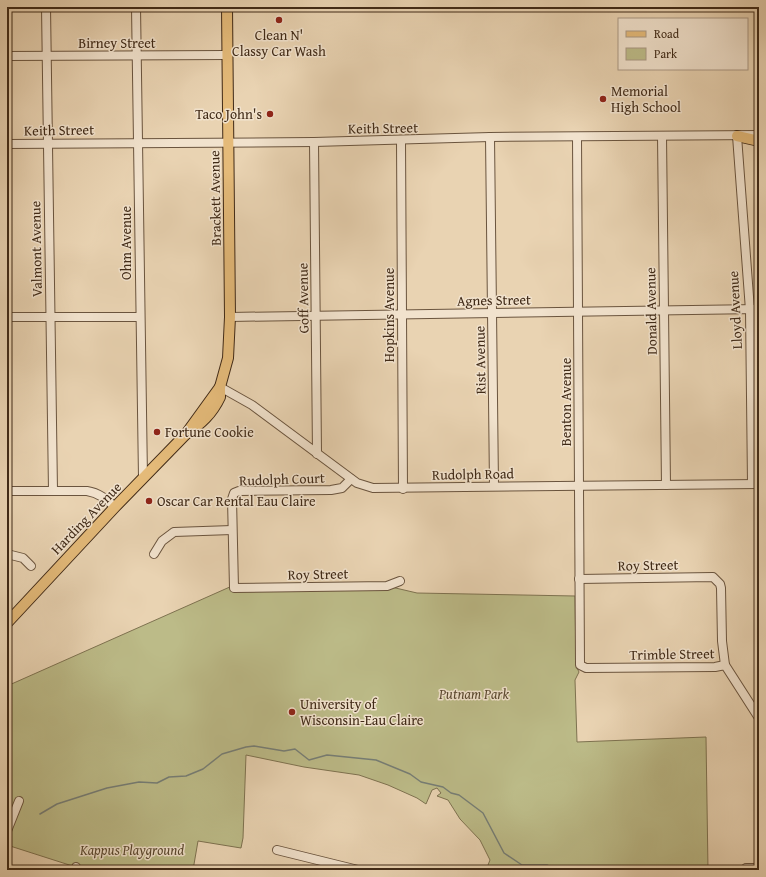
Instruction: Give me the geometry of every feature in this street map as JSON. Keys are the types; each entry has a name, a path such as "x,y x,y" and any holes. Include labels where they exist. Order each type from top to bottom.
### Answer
{"main road":[{"name":"Brackett Avenue","path":"220,387 228,358 230,317 227,7"},
{"path":"737,136 759,141"},
{"name":"Harding Avenue","path":"7,623 115,507 186,434 220,387"}],"street":[{"name":"Valmont Avenue","path":"46,7 53,491"},
{"name":"Ohm Avenue","path":"136,7 143,478"},
{"name":"Birney Street","path":"7,56 228,55"},
{"name":"Keith Street","path":"7,144 401,141 490,138 759,135"},
{"name":"Donald Avenue","path":"662,136 666,485"},
{"name":"Lloyd Avenue","path":"737,136 750,310 756,484"},
{"name":"Benton Avenue","path":"577,137 579,311 579,579 581,667"},
{"name":"Rist Avenue","path":"490,138 494,486"},
{"name":"Hopkins Avenue","path":"401,141 403,489"},
{"name":"Goff Avenue","path":"314,142 317,316 317,454"},
{"name":"Agnes Street","path":"230,317 759,309"},
{"path":"7,317 140,317"},
{"name":"Rudolph Road","path":"220,387 246,400 351,479 362,486 373,488 403,489 494,486 756,484"},
{"name":"Rudolph Court","path":"234,588 232,499 234,493 239,491 331,490 342,488 351,479"},
{"path":"7,491 87,491 96,493 115,507"},
{"path":"154,554 162,541 174,532 232,530"},
{"path":"7,554 23,558 31,566"},
{"name":"Roy Street","path":"579,579 709,577 717,580 721,588 722,642 725,664"},
{"name":"Roy Street","path":"234,588 388,586 400,581"},
{"name":"Trimble Street","path":"581,667 715,667 725,664 759,718"},
{"path":"7,832 18,801"},
{"path":"277,850 358,870"},
{"path":"321,870 323,861"},
{"path":"746,868 759,868"}],"green space":[{"name":"Putnam Park","path":"232,586 387,586 417,593 575,596 576,666 579,672 575,680 577,742 706,737 708,870 486,870 490,860 480,840 460,819 448,800 437,796 441,793 437,788 432,790 426,804 417,798 388,785 359,775 304,767 246,755 243,838 241,848 198,841 193,870 85,870 7,845 7,686"}],"waterway":[{"path":"40,814 57,804 107,788 139,782 157,783 169,777 186,776 203,769 222,754 246,747 254,746 284,751 295,749 309,760 327,755 376,760 410,774 421,782 443,787 451,793 459,795 483,813 504,853 522,865 547,865 557,870"}],"place":[{"name":"Clean N' Classy Car Wash","path":"279,20"},
{"name":"Memorial High School","path":"603,99"},
{"name":"Taco John's","path":"270,114"},
{"name":"Fortune Cookie","path":"157,432"},
{"name":"Oscar Car Rental Eau Claire","path":"149,501"},
{"name":"University of Wisconsin-Eau Claire","path":"292,712"}],"park label":[{"name":"Kappus Playground","path":"132,850"}]}
